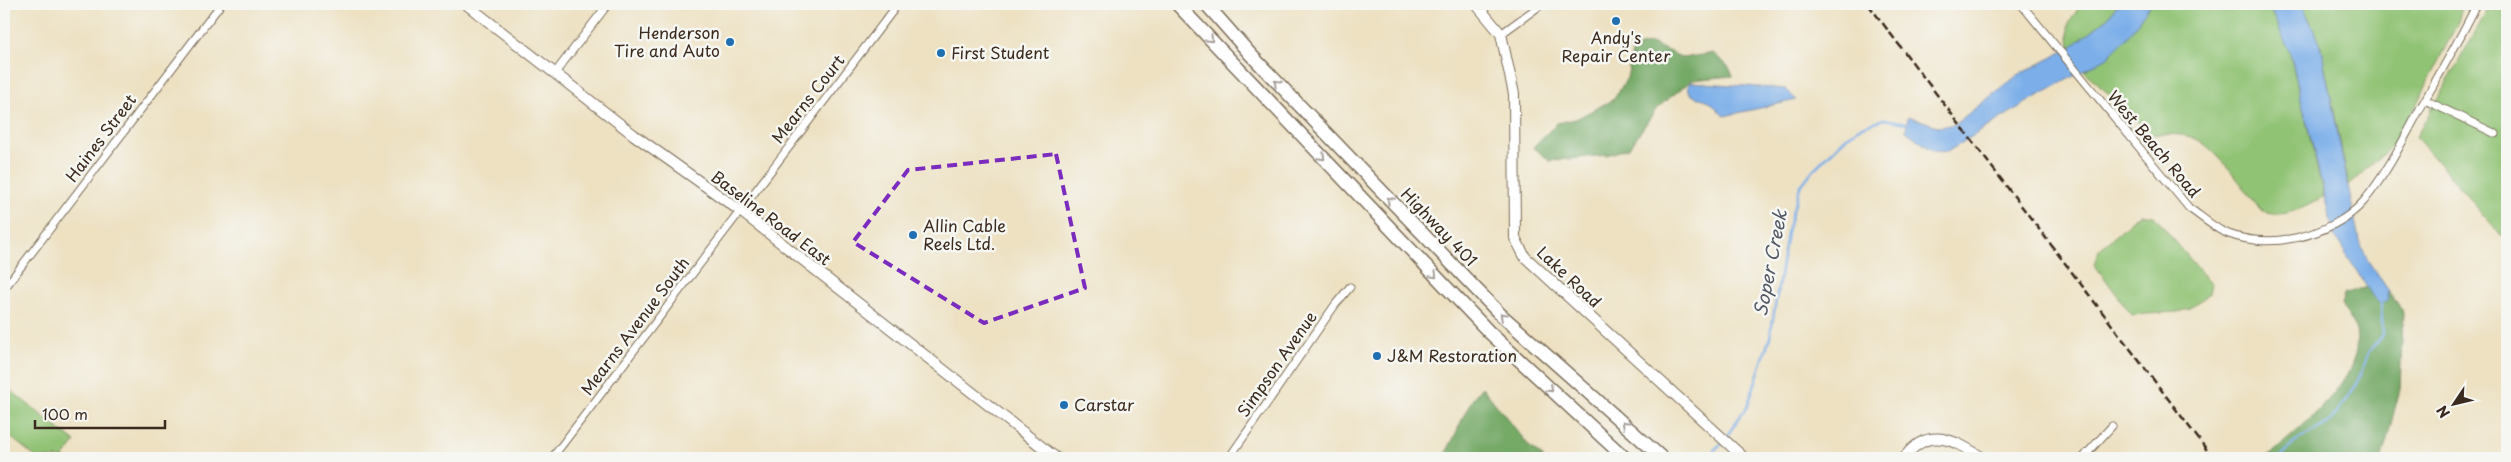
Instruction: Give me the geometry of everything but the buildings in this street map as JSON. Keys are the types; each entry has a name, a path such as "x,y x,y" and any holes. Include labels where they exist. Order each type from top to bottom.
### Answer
{"highway":[{"path":"1176,4 1489,332 1625,458"},
{"name":"Highway 401","path":"1206,4 1251,55 1499,313 1661,458"}],"street":[{"name":"Haines Street","path":"4,289 221,4"},
{"name":"Baseline Road East","path":"466,4 634,135 739,210 1056,458"},
{"path":"555,73 608,4"},
{"name":"Mearns Court","path":"739,210 898,4"},
{"name":"Lake Road","path":"1476,4 1502,34 1514,94 1515,238 1525,257 1744,458"},
{"path":"1502,34 1542,4"},
{"name":"West Beach Road","path":"2021,4 2056,49 2189,208 2221,230 2246,238 2274,240 2299,237 2323,230 2344,218 2363,202 2396,154 2477,4"},
{"path":"2425,100 2496,134"},
{"name":"Mearns Avenue South","path":"552,458 739,210"},
{"name":"Simpson Avenue","path":"1229,458 1350,287"},
{"path":"2083,458 2112,426"},
{"path":"1904,458 1916,446 1939,437 1958,442 1983,458"}],"highlighted area":[{"path":"1056,154 1085,288 984,323 853,242 908,170"}],"green space":[{"path":"2081,4 2118,4 2107,19 2070,48 2068,25"},
{"path":"2151,4 2268,4 2290,53 2324,197 2287,213 2271,214 2263,212 2224,163 2206,146 2192,137 2173,134 2147,134 2141,125 2084,71 2106,56 2129,34"},
{"path":"2302,4 2463,4 2458,22 2398,141 2349,185 2320,43"},
{"path":"2491,4 2507,4 2507,242 2416,137"},
{"path":"1651,43 1683,58 1713,53 1729,67 1733,76 1692,80 1657,108 1629,148 1607,155 1550,161 1533,147 1557,123 1576,119 1614,99 1627,78 1633,48"},
{"path":"2139,214 2154,216 2211,284 2209,294 2189,309 2177,312 2132,315 2094,264 2099,250"},
{"path":"2368,287 2373,297 2388,299 2389,291 2403,313 2400,389 2382,458 2265,458 2311,418 2341,383 2352,364 2357,346 2355,328 2341,305 2344,294"},
{"path":"4,385 75,442 63,458 37,458 4,432"},
{"path":"1482,387 1530,447 1544,458 1442,458 1448,450 1475,395"}],"water":[{"path":"2118,4 2151,4 2125,40 2108,57 2029,101 1947,152 1933,151 1906,131 1908,116 1940,127 1955,124 2018,75 2070,48 2107,19"},
{"path":"2268,4 2302,4 2320,43 2359,241 2368,261 2389,291 2388,299 2381,305 2373,297 2334,235 2290,53"},
{"path":"1691,82 1786,89 1796,100 1724,116 1709,101 1691,94 1688,86"}],"waterway":[{"name":"Soper Creek","path":"1726,437 1748,405 1770,337 1788,227 1800,187 1813,170 1849,135 1862,126 1884,119 1906,123"},
{"path":"2280,458 2294,442 2330,422 2357,384 2368,353 2383,334 2381,305"},
{"name":"Soper Creek","path":"1706,458 1723,442"}],"railway":[{"path":"1868,4 2213,458"}],"place":[{"name":"Andy's Repair Center","path":"1616,21"},
{"name":"Henderson Tire and Auto","path":"730,42"},
{"name":"First Student","path":"941,53"},
{"name":"Allin Cable Reels Ltd.","path":"913,235"},
{"name":"J&M Restoration","path":"1377,356"},
{"name":"Carstar","path":"1064,405"}]}
